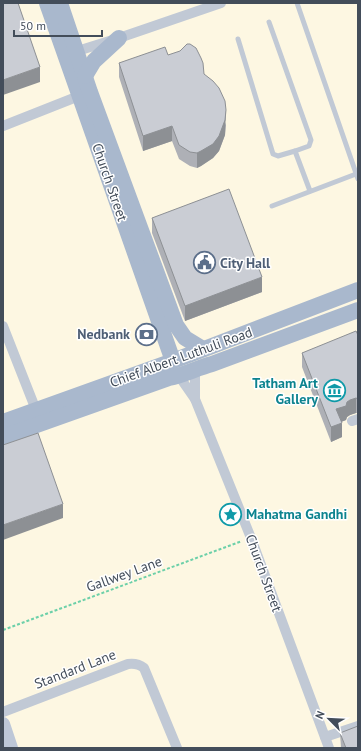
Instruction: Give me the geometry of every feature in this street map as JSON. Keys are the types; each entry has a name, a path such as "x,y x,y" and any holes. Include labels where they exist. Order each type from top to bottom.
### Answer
{"main road":[{"name":"Church Street","path":"47,3 71,53 85,76 84,94 176,325 185,338 203,349"},
{"name":"Church Street","path":"60,3 71,53 173,361"},
{"path":"85,76 94,61 119,38"},
{"name":"Chief Albert Luthuli Road","path":"3,422 173,361 358,290"},
{"name":"Chief Albert Luthuli Road","path":"3,437 169,378 179,376 358,310"}],"street":[{"path":"71,53 221,3"},
{"path":"3,126 84,94"},
{"path":"3,326 36,410"},
{"name":"Church Street","path":"195,369 195,399"},
{"name":"Church Street","path":"179,376 195,399 251,538 329,748"},
{"name":"Standard Lane","path":"3,712 134,663 144,668 177,748"},
{"path":"3,724 11,748"},
{"path":"325,738 358,726"}],"lane":[{"path":"272,206 310,191 357,176 297,3"},
{"path":"238,39 273,154 278,156 309,146 312,140 269,22"},
{"path":"295,151 310,191"}],"path":[{"name":"Gallwey Lane","path":"3,630 251,538"}],"shaded area":[{"path":"3,3 358,3 358,748 3,748"}],"building":[{"path":"3,3 18,3 40,67 3,80"},
{"path":"187,44 190,44 196,48 203,63 204,74 219,88 225,101 226,110 225,120 219,136 213,144 197,153 190,152 179,145 172,126 143,136 119,63 165,47 168,55 180,51"},
{"name":"City Hall","path":"229,189 262,277 185,306 152,218"},
{"name":"Tatham Art Gallery","path":"356,331 358,335 358,399 356,398 350,400 347,402 346,406 336,409 342,423 331,427 302,353"},
{"path":"38,433 63,504 3,525 3,445"},
{"path":"358,726 358,748 346,748 340,733"}],"place":[{"name":"City Hall","path":"204,263"},
{"name":"Nedbank","path":"146,334"},
{"name":"Tatham Art Gallery","path":"334,391"},
{"name":"Mahatma Gandhi","path":"231,514"}]}
